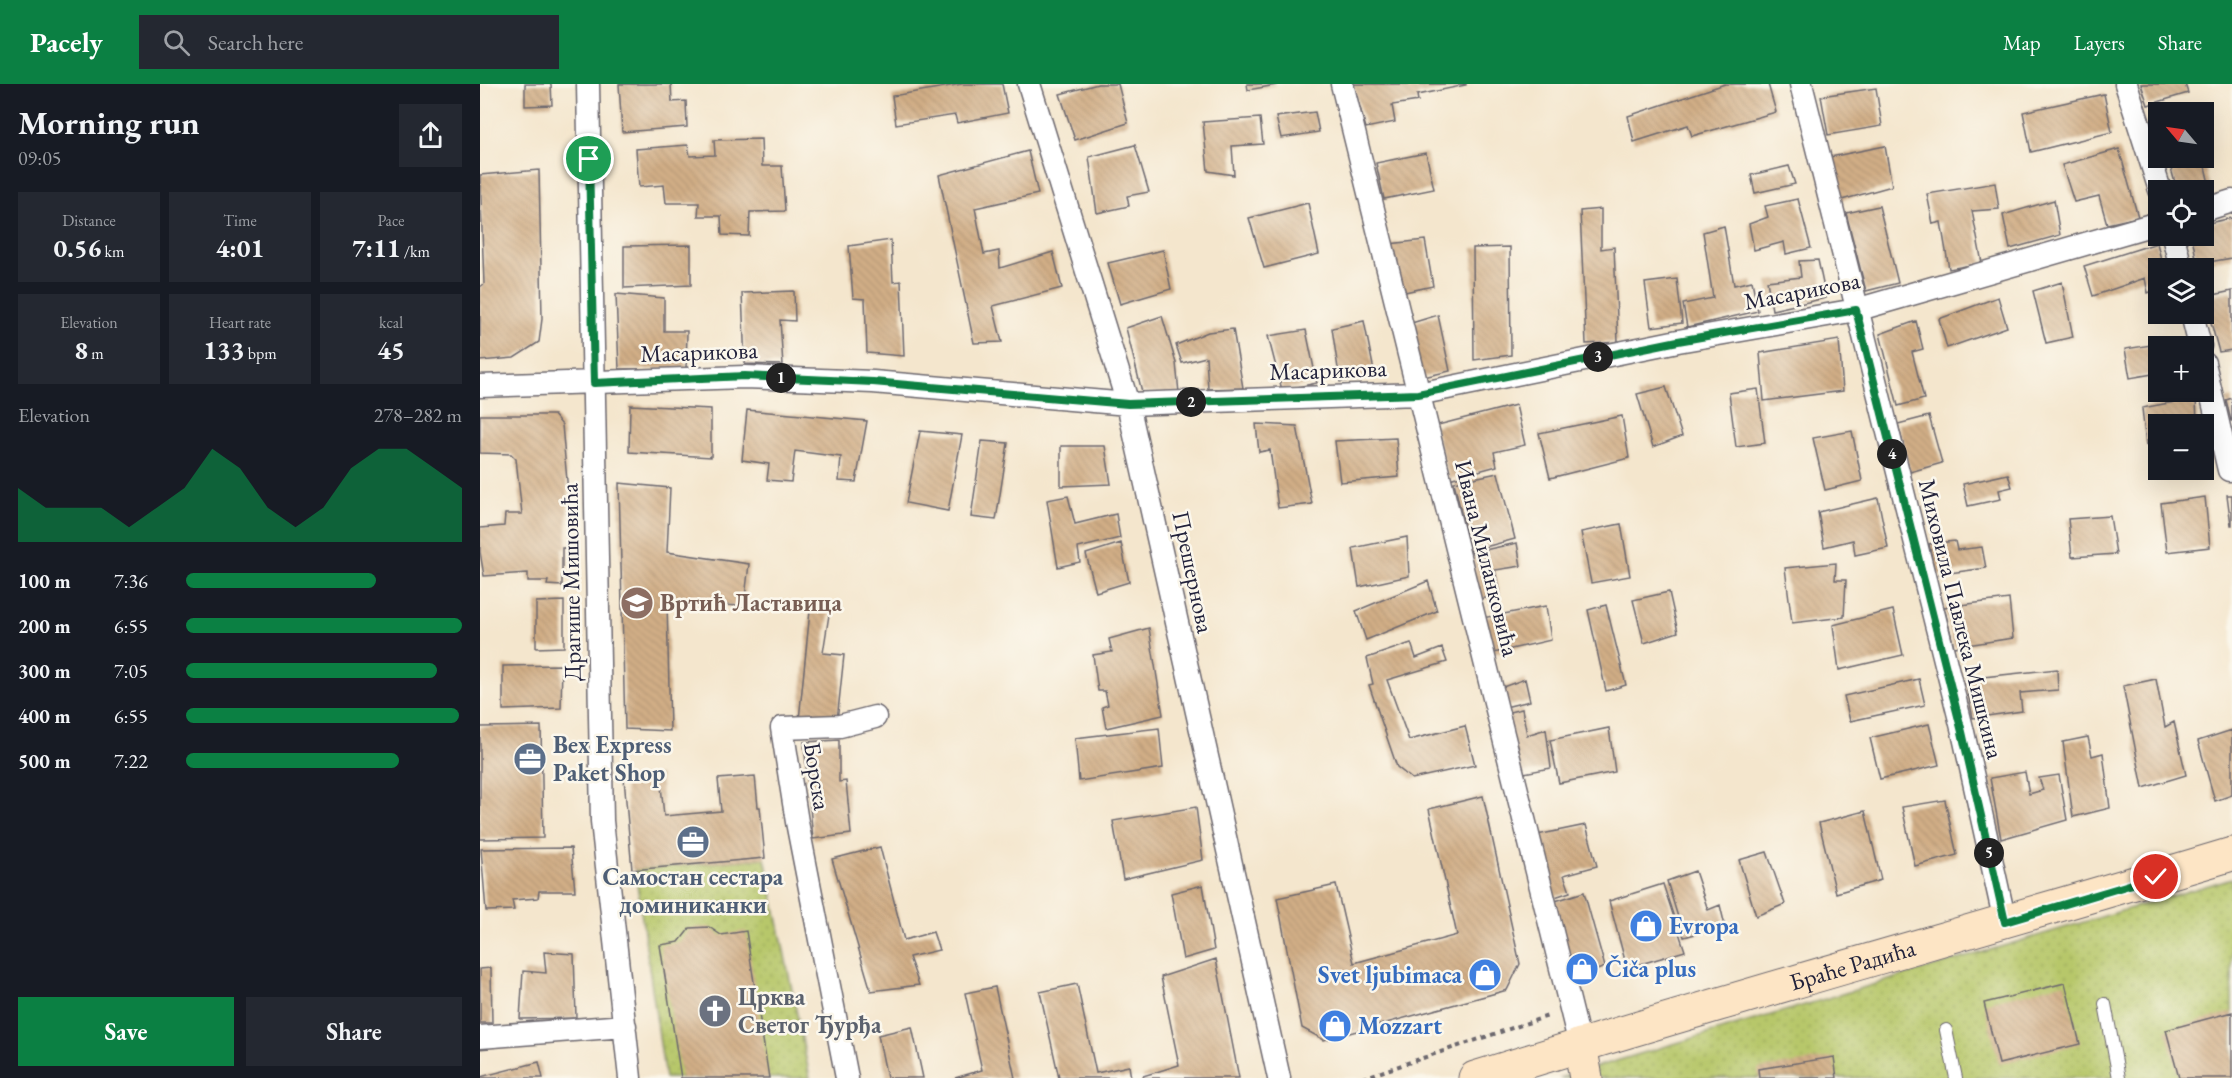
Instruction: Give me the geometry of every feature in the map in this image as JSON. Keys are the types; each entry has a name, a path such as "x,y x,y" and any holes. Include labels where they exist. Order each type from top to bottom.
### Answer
{"street":[{"name":"Драгише Мишовића","path":"588,84 602,821 630,1078"},
{"name":"Прешернова","path":"1029,84 1128,404 1279,1078"},
{"name":"Ивана Миланковића","path":"1342,84 1580,1045"},
{"name":"Миховила Павлека Мишкина","path":"1801,84 1962,732 2005,922"},
{"path":"2126,84 2157,180"},
{"path":"2214,207 2232,201"},
{"name":"Масарикова","path":"480,386 757,377 873,382 1128,404 1418,394 1678,341 1856,310 2148,227"},
{"path":"2214,402 2230,469"},
{"name":"Борска","path":"848,1078 803,853 782,728 840,726 874,717"},
{"name":"Браће Радића","path":"1475,1078 1580,1045 2232,854"},
{"path":"480,1037 625,1026"},
{"path":"1580,1045 1587,1078"}],"lane":[{"path":"2105,1004 2119,1078"},
{"path":"1946,1030 1956,1078"}],"path":[{"path":"1363,1078 1571,1009"}],"green space":[{"path":"765,858 810,1078 665,1078 635,870"},
{"path":"2232,878 2232,1078 1559,1078 2219,882"}],"building":[{"path":"525,84 551,84 552,105 525,106"},
{"path":"619,84 671,84 672,102 686,101 687,127 622,132"},
{"path":"962,84 1002,84 1008,113 957,123 955,115 896,124 892,96"},
{"path":"1098,84 1118,84 1128,123 1075,140 1060,94"},
{"path":"1247,84 1276,84 1276,85 1248,90"},
{"path":"1353,84 1466,85 1417,95 1418,101 1392,105 1395,122 1366,128"},
{"path":"1725,84 1768,84 1776,112 1692,136 1688,125 1634,142 1628,116"},
{"path":"2141,84 2185,84 2188,93 2158,102 2148,102 2148,105"},
{"path":"1876,88 1882,126 1828,135 1821,96"},
{"path":"2104,94 2112,132 2031,152 2023,112"},
{"path":"1315,112 1319,132 1281,138 1276,117"},
{"path":"1260,118 1263,144 1232,146 1234,175 1208,171 1203,122"},
{"path":"761,139 762,166 782,166 785,211 750,212 749,236 722,235 721,216 698,216 699,203 666,203 664,185 639,187 636,149 688,145 690,156 715,155 714,140"},
{"path":"1135,145 1149,192 1127,196 1129,206 1097,213 1089,157"},
{"path":"1885,146 1892,186 1838,201 1830,157"},
{"path":"2119,149 2138,217 2107,224 2099,196 2074,202 2062,165"},
{"path":"1028,151 1038,194 975,208 984,254 999,251 1000,268 1053,252 1062,288 993,306 1002,342 974,343 939,175"},
{"path":"1426,153 1434,189 1384,199 1376,163"},
{"path":"1789,166 1795,184 1755,193 1751,175"},
{"path":"2171,168 2205,168 2208,180 2174,180"},
{"path":"539,170 542,319 539,342 514,358 480,361 480,287 484,284 480,175"},
{"path":"1995,183 1999,209 1972,211 1982,263 1949,269 1941,222 1933,224 1927,194"},
{"path":"1798,199 1811,248 1786,254 1784,242 1754,250 1749,224 1768,217 1765,206"},
{"path":"2054,200 2060,235 2010,249 2003,215"},
{"path":"1308,203 1319,254 1264,268 1249,218"},
{"path":"1879,206 1898,283 1866,291 1846,213"},
{"path":"1601,209 1601,249 1614,247 1618,342 1586,344 1580,211"},
{"path":"2232,218 2232,258 2214,261 2214,258 2196,258 2194,246 2214,246 2214,222"},
{"path":"1724,226 1734,285 1752,281 1758,311 1687,327 1683,304 1713,298 1703,232"},
{"path":"891,240 893,282 901,281 904,356 867,353 865,299 853,298 849,246"},
{"path":"1425,240 1433,286 1400,293 1389,244"},
{"path":"691,245 691,285 624,288 624,246"},
{"path":"2148,246 2158,246 2161,258 2148,258 2148,293 2145,278 2093,296 2084,266"},
{"path":"1510,247 1511,355 1474,360 1473,248"},
{"path":"1163,250 1171,289 1120,304 1108,263"},
{"path":"1818,260 1826,298 1772,310 1767,281 1801,277 1799,261"},
{"path":"1677,279 1682,323 1651,327 1645,283"},
{"path":"2062,282 2073,337 2046,343 2033,291"},
{"path":"794,291 795,321 780,320 783,365 745,364 742,293"},
{"path":"2232,291 2232,350 2219,352 2211,324 2214,324 2214,295"},
{"path":"616,294 664,298 664,331 687,331 686,369 619,369"},
{"path":"1998,297 2007,327 1947,348 1939,319"},
{"path":"1438,315 1450,371 1419,378 1405,325"},
{"path":"1162,316 1176,363 1179,393 1142,392 1126,328"},
{"path":"1364,321 1375,376 1340,382 1332,328"},
{"path":"1916,321 1923,349 1912,352 1924,399 1898,406 1880,334"},
{"path":"1233,329 1243,388 1208,389 1206,357 1182,363 1176,345 1208,332"},
{"path":"1306,330 1317,383 1282,390 1268,336"},
{"path":"1839,340 1843,391 1764,401 1760,353"},
{"path":"2148,345 2148,375 2130,378 2125,349"},
{"path":"1666,387 1682,436 1653,447 1637,394"},
{"path":"1758,389 1765,443 1736,447 1729,393"},
{"path":"2232,398 2232,421 2231,421 2226,400"},
{"path":"2174,402 2196,402 2197,414 2148,414 2148,444 2146,445 2142,408"},
{"path":"630,405 711,409 711,457 629,452"},
{"path":"1516,405 1525,445 1494,452 1497,466 1449,479 1434,426"},
{"path":"747,410 867,421 856,482 839,481 841,457 795,451 791,482 767,480 769,464 742,460"},
{"path":"480,415 554,415 562,425 568,492 567,548 562,548 562,586 547,585 548,581 528,581 528,573 484,576 480,552 480,528 504,526 505,514 522,514 516,459 511,454 480,453"},
{"path":"1622,416 1629,458 1550,478 1539,433"},
{"path":"1929,416 1942,463 1910,472 1898,424"},
{"path":"1256,424 1297,426 1312,504 1278,508 1270,450 1259,452"},
{"path":"920,431 962,435 948,511 906,503"},
{"path":"1852,431 1862,481 1825,490 1813,438"},
{"path":"1396,438 1399,477 1340,482 1335,441"},
{"path":"982,441 1008,443 996,520 971,517"},
{"path":"1061,446 1105,446 1111,484 1061,486"},
{"path":"1498,473 1515,539 1470,551 1454,482"},
{"path":"2008,474 2012,487 1999,490 2001,499 1968,506 1963,484"},
{"path":"619,483 670,488 667,552 749,564 744,606 667,603 670,731 625,729"},
{"path":"2227,495 2232,495 2232,525 2231,525"},
{"path":"1068,496 1075,524 1116,514 1120,538 1078,548 1080,562 1058,567 1047,500"},
{"path":"2205,497 2210,547 2167,552 2161,503"},
{"path":"1878,498 1888,548 1855,555 1853,540 1824,547 1818,512"},
{"path":"2110,516 2116,554 2072,557 2068,519"},
{"path":"1621,524 1630,576 1591,583 1581,532"},
{"path":"1407,537 1409,576 1359,587 1353,548"},
{"path":"1955,541 1957,550 1982,547 1986,568 1935,575 1929,544"},
{"path":"1121,543 1129,582 1096,592 1086,554"},
{"path":"1517,543 1521,566 1495,570 1500,596 1477,599 1466,554"},
{"path":"1836,563 1835,580 1846,580 1844,617 1792,623 1785,568"},
{"path":"1428,581 1437,611 1366,640 1356,611"},
{"path":"1669,592 1678,632 1644,643 1633,600"},
{"path":"2009,599 2013,638 1954,647 1944,607"},
{"path":"564,601 564,647 536,648 536,602"},
{"path":"811,601 831,602 823,653 844,655 837,721 799,720"},
{"path":"1606,605 1626,685 1606,691 1588,610"},
{"path":"1546,606 1551,640 1489,654 1482,618"},
{"path":"1893,610 1903,655 1839,670 1833,625"},
{"path":"1149,628 1163,715 1106,728 1102,707 1108,705 1105,691 1098,691 1093,655 1112,652 1109,639"},
{"path":"1411,643 1416,658 1442,648 1447,662 1387,680 1409,740 1465,726 1475,765 1412,779 1397,767 1369,685 1373,684 1367,658"},
{"path":"562,665 561,708 503,710 503,666"},
{"path":"2057,669 2058,690 2020,693 2022,711 1973,718 1965,679"},
{"path":"1525,679 1530,701 1505,707 1500,688"},
{"path":"1919,679 1925,705 1850,721 1844,696"},
{"path":"2156,679 2165,727 2174,722 2186,775 2143,788 2123,686"},
{"path":"1522,709 1527,735 1546,729 1551,768 1519,774 1505,713"},
{"path":"1929,724 1939,765 1880,779 1870,738"},
{"path":"541,726 543,838 480,839 480,727"},
{"path":"1159,728 1163,768 1079,781 1075,738"},
{"path":"1609,728 1615,772 1559,783 1550,740"},
{"path":"2232,730 2232,795 2215,801 2198,741"},
{"path":"2088,737 2092,756 2103,753 2110,808 2073,817 2063,742"},
{"path":"839,740 839,782 846,781 851,834 813,839 804,742"},
{"path":"2025,772 2029,794 2043,790 2039,778 2059,775 2067,820 2001,839 1990,778"},
{"path":"660,775 664,816 721,811 718,779 755,776 765,858 632,870 624,778"},
{"path":"1483,796 1520,964 1507,990 1324,1040 1302,1028 1277,898 1336,885 1354,963 1457,935 1429,809"},
{"path":"1945,800 1957,855 1915,866 1902,807"},
{"path":"1196,807 1203,860 1123,879 1113,821"},
{"path":"1865,811 1881,880 1836,893 1819,823"},
{"path":"1586,825 1597,866 1564,875 1570,892 1552,898 1537,835"},
{"path":"880,847 904,940 933,932 939,950 909,957 919,985 871,991 832,859"},
{"path":"571,848 575,891 539,891 538,898 512,900 514,910 486,911 481,849"},
{"path":"1767,852 1785,904 1756,916 1739,860"},
{"path":"1695,871 1708,910 1720,905 1725,926 1684,937 1667,881"},
{"name":"Evropa","path":"1663,884 1685,951 1627,968 1609,901"},
{"path":"1203,885 1214,950 1183,959 1171,893"},
{"path":"1584,892 1605,967 1573,979 1552,902"},
{"name":"Црква Светог Ђурђа","path":"709,927 721,935 746,931 769,1078 681,1078 660,945 679,942 690,928"},
{"path":"544,952 574,954 576,1018 520,1019 523,971 546,973"},
{"path":"1216,959 1239,1078 1143,1078 1143,1076 1179,1065 1161,977"},
{"path":"491,968 492,1023 480,1023 480,969"},
{"path":"2065,983 2080,1044 1999,1064 1984,1003"},
{"path":"1077,984 1096,1073 1129,1066 1131,1078 1059,1078 1040,992"},
{"path":"995,987 1015,1078 955,1078 982,1070 965,993"},
{"path":"2232,1012 2232,1078 2179,1078 2166,1030"},
{"path":"912,1027 923,1078 887,1078 878,1035"},
{"path":"1834,1057 1837,1078 1759,1078 1758,1069"},
{"path":"539,1062 543,1078 480,1078 480,1077"}],"place":[{"name":"Вртић Ластавица","path":"637,603"},
{"name":"Bex Express Paket Shop","path":"530,759"},
{"name":"Самостан сестара доминиканки","path":"693,842"},
{"name":"Evropa","path":"1646,926"},
{"name":"Čiča plus","path":"1582,969"},
{"name":"Svet ljubimaca","path":"1485,975"},
{"name":"Црква Светог Ђурђа","path":"715,1011"},
{"name":"Mozzart","path":"1335,1026"}],"route":[{"path":"589,159 594,383 745,376 873,382 1128,404 1418,394 1678,341 1856,310 1962,732 2005,922 2156,877"}]}
